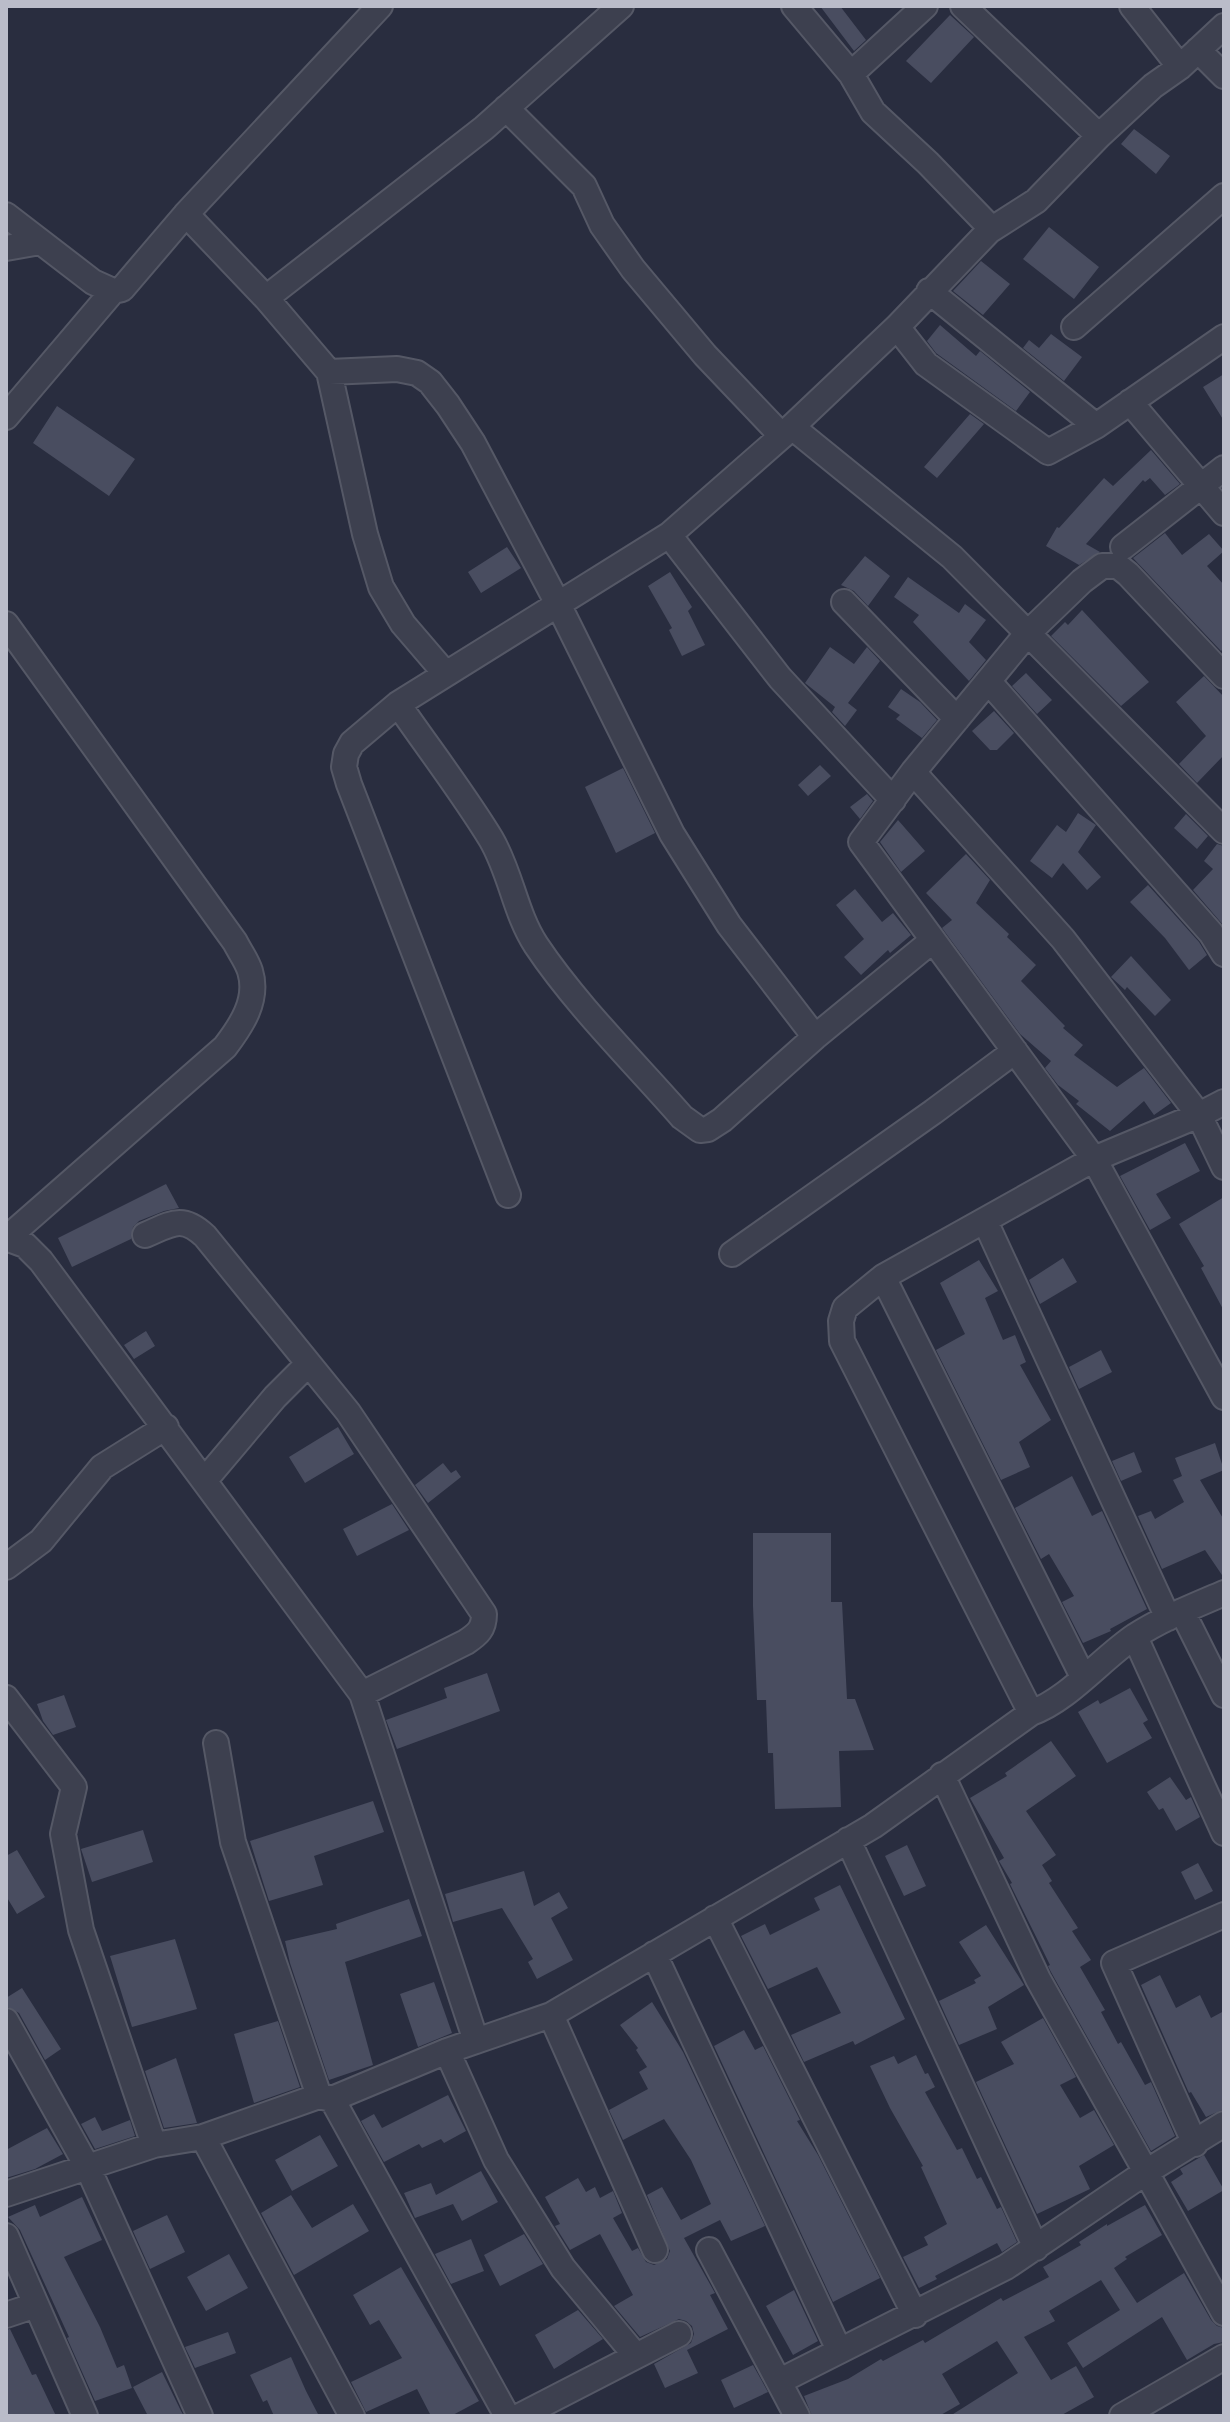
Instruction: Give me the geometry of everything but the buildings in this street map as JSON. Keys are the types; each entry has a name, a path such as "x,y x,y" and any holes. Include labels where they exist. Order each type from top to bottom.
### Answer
{"street":[{"path":"6,215 93,282 113,291 122,289 186,214 380,6"},
{"path":"266,298 506,108 621,6"},
{"path":"794,6 851,74 873,112 928,163 985,222 989,231"},
{"path":"851,74 925,6"},
{"path":"963,6 1099,136"},
{"path":"1132,6 1180,67"},
{"path":"508,1195 344,767 352,743 398,704 445,673 669,535 787,432 897,327 989,231 1036,201 1099,136 1224,26"},
{"path":"1198,50 1224,76"},
{"path":"506,108 584,186 602,225 633,269 705,355 787,432 952,557 1224,831"},
{"path":"1074,327 1224,196"},
{"path":"186,214 266,298 329,372 365,534 381,587 403,624 445,673"},
{"path":"6,248 40,242"},
{"path":"6,417 113,291"},
{"path":"929,291 1096,426"},
{"path":"897,327 926,364 1048,452 1096,426 1224,337"},
{"path":"329,372 397,369 417,373 430,382 473,443 558,604 672,834 729,925 815,1037"},
{"path":"1130,402 1224,513"},
{"path":"1123,547 1224,468"},
{"path":"669,535 780,678 893,800"},
{"path":"1221,665 1128,574 1118,566 1102,566 1027,634 913,772 861,842 1094,1159 1224,1397"},
{"path":"844,602 957,719"},
{"path":"6,624 235,942 251,973 251,999 243,1023 225,1047 7,1238 25,1245 41,1261 362,1694 476,2041"},
{"path":"988,681 1211,933 1224,954"},
{"path":"398,704 491,840 504,866 523,924 537,947 692,1126 700,1130 708,1129 722,1120 815,1037 933,940"},
{"path":"913,772 1063,939 1199,1115 1224,1167"},
{"path":"732,1254 1015,1051"},
{"path":"1031,1713 842,1341 841,1321 845,1308 883,1277 1094,1159 1224,1102"},
{"path":"985,1221 1175,1614 1224,1695"},
{"path":"145,1235 174,1222 196,1227 348,1412 484,1614 484,1624 478,1634 466,1642 362,1694"},
{"path":"883,1277 1083,1677"},
{"path":"205,1480 263,1410 308,1364"},
{"path":"6,1567 41,1541 102,1467 166,1427"},
{"path":"6,2194 154,2145 203,2137 326,2098 551,2015 873,1826 1031,1713 1049,1706 1135,1637 1175,1614 1224,1593"},
{"path":"1135,1637 1224,1833"},
{"path":"6,1698 74,1787 63,1834 81,1930 154,2145"},
{"path":"216,1743 233,1842 326,2098 507,2416"},
{"path":"942,1775 1038,1979 1224,2313"},
{"path":"848,1840 1036,2248"},
{"path":"1195,2144 1114,1963 1224,1915"},
{"path":"715,1918 915,2315"},
{"path":"654,1954 839,2350"},
{"path":"551,2015 655,2250"},
{"path":"6,2021 88,2168 200,2416"},
{"path":"447,2051 496,2160 563,2268 636,2356"},
{"path":"780,2381 1006,2267 1146,2172 1224,2124"},
{"path":"203,2137 352,2416"},
{"path":"6,2236 85,2416"},
{"path":"709,2250 797,2416"},
{"path":"6,2315 36,2305"},
{"path":"520,2416 679,2334"},
{"path":"1122,2416 1224,2357"}]}
